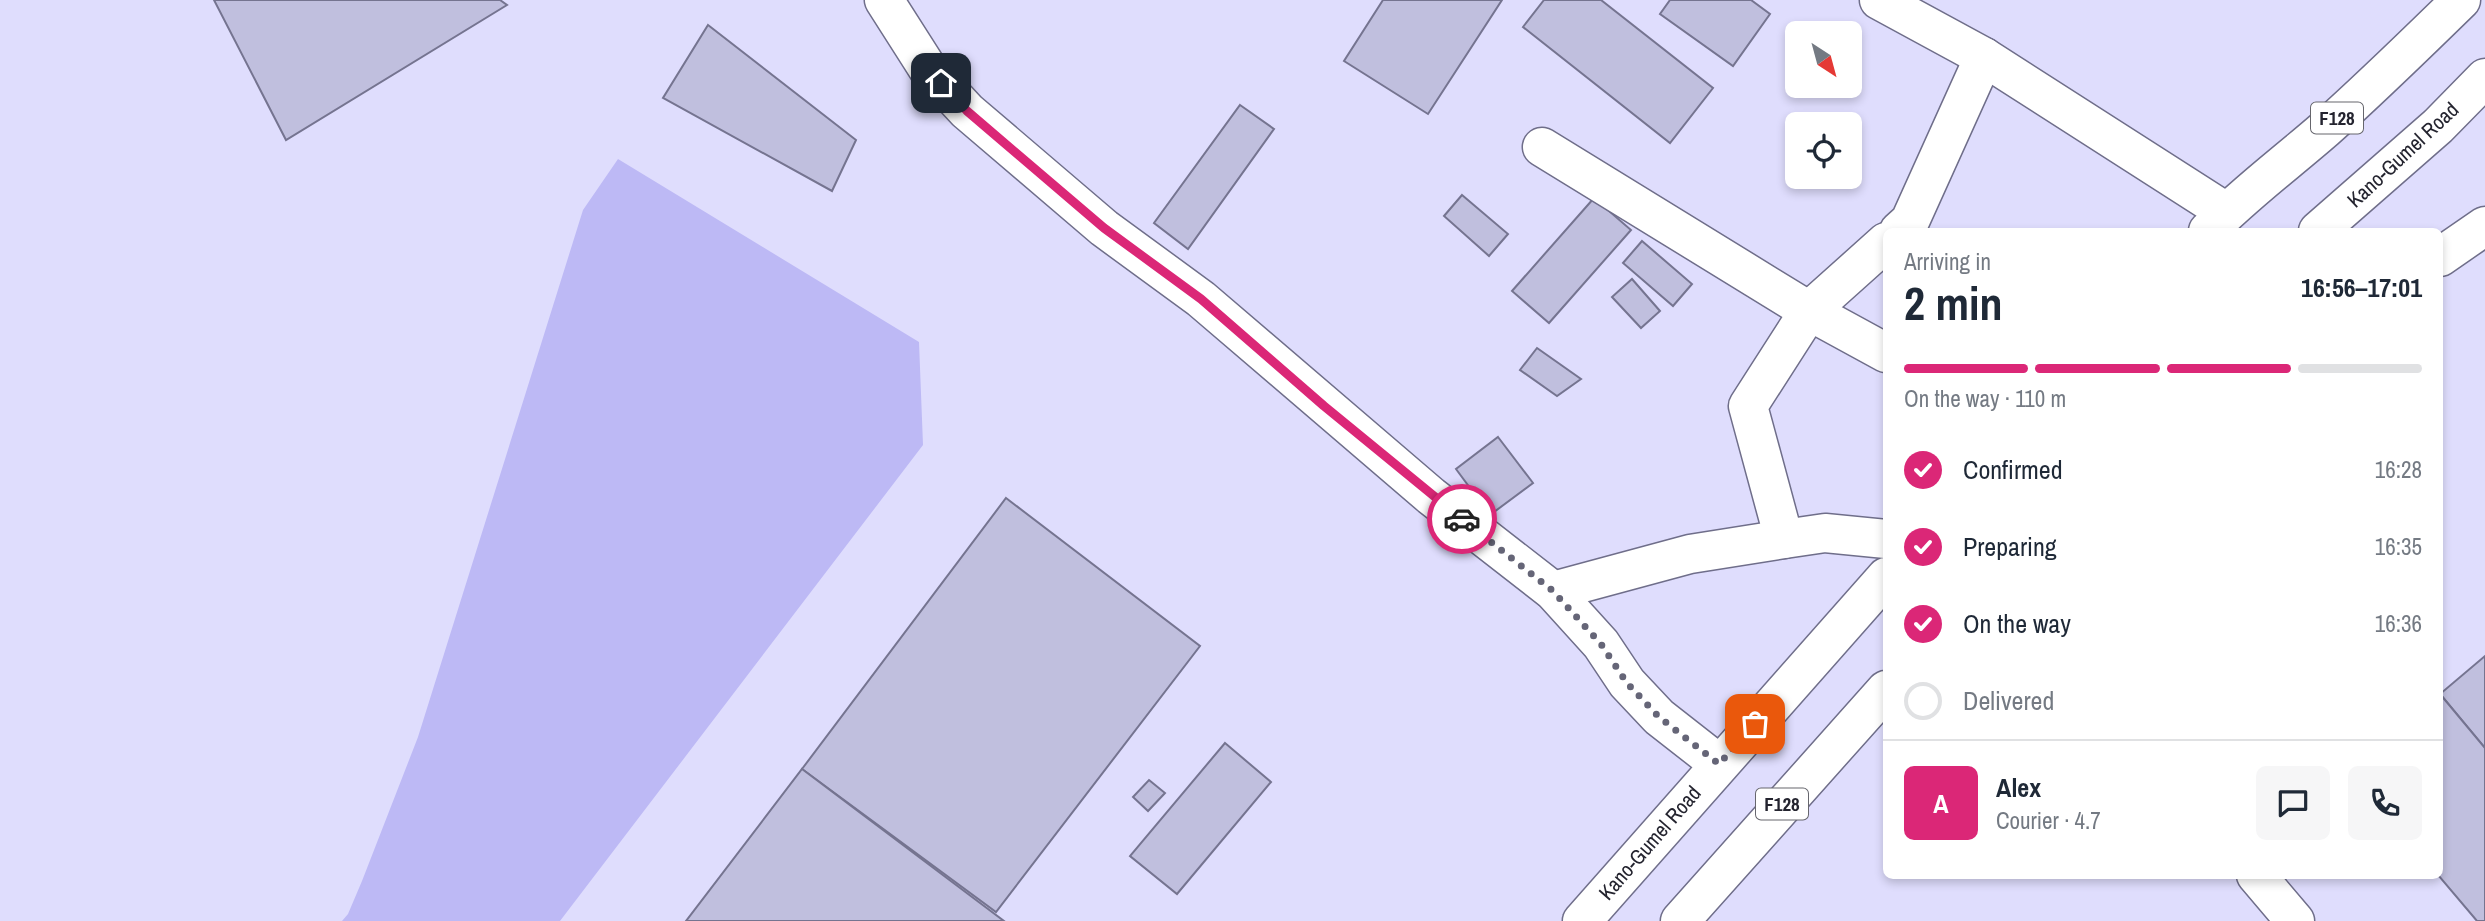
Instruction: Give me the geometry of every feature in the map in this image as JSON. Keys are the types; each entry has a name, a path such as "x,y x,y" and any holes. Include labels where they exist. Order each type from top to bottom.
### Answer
{"street":[{"path":"884,0 928,69 967,111 1104,228 1201,299 1432,496 1553,591 1601,644 1627,683 1659,717 1719,764"},
{"path":"1878,0 1984,57 2217,221"},
{"name":"F128","path":"2217,221 2324,129 2461,0"},
{"path":"1902,228 1910,221 1984,57"},
{"name":"Kano-Gumel Road","path":"2321,228 2419,143 2485,78"},
{"path":"1542,147 1809,311 1883,351"},
{"path":"2443,255 2485,226"},
{"path":"1784,539 1748,406 1809,311 1883,245"},
{"path":"1553,591 1690,554 1784,539 1825,533 1883,539"},
{"name":"Kano-Gumel Road","path":"1582,921 1883,580"},
{"name":"F128","path":"1680,921 1883,693"},
{"path":"2259,879 2295,921"}],"shaded area":[{"path":"618,159 919,342 923,445 560,921 342,921 348,914 362,881 418,737 583,210"}],"building":[{"path":"214,0 500,0 507,5 286,140"},
{"path":"1383,0 1502,0 1428,114 1344,61"},
{"path":"1544,0 1601,0 1713,88 1670,143 1523,27"},
{"path":"1670,0 1751,0 1770,14 1733,66 1660,14"},
{"path":"708,25 856,140 832,191 663,98"},
{"path":"1240,105 1274,129 1188,249 1154,223"},
{"path":"1462,195 1508,234 1489,256 1444,216"},
{"path":"1594,198 1631,230 1549,323 1512,291"},
{"path":"1642,241 1692,284 1673,306 1623,263"},
{"path":"1632,279 1660,311 1641,328 1612,297"},
{"path":"1537,348 1581,379 1557,396 1520,370"},
{"path":"1498,437 1533,483 1490,515 1456,469"},
{"path":"1006,498 1200,646 996,912 802,769"},
{"path":"2485,656 2485,748 2443,698 2443,691"},
{"path":"2443,698 2485,748 2485,921 2477,921 2441,879"},
{"path":"1225,743 1271,782 1177,894 1130,856"},
{"path":"802,769 1004,921 686,921"},
{"path":"1149,780 1165,793 1148,811 1133,797"}],"way so far":[{"path":"1462,519 1553,591 1601,644 1627,683 1659,717 1719,764 1755,724"}],"route":[{"path":"941,83 967,111 1104,228 1201,299 1324,406 1462,519"}]}
